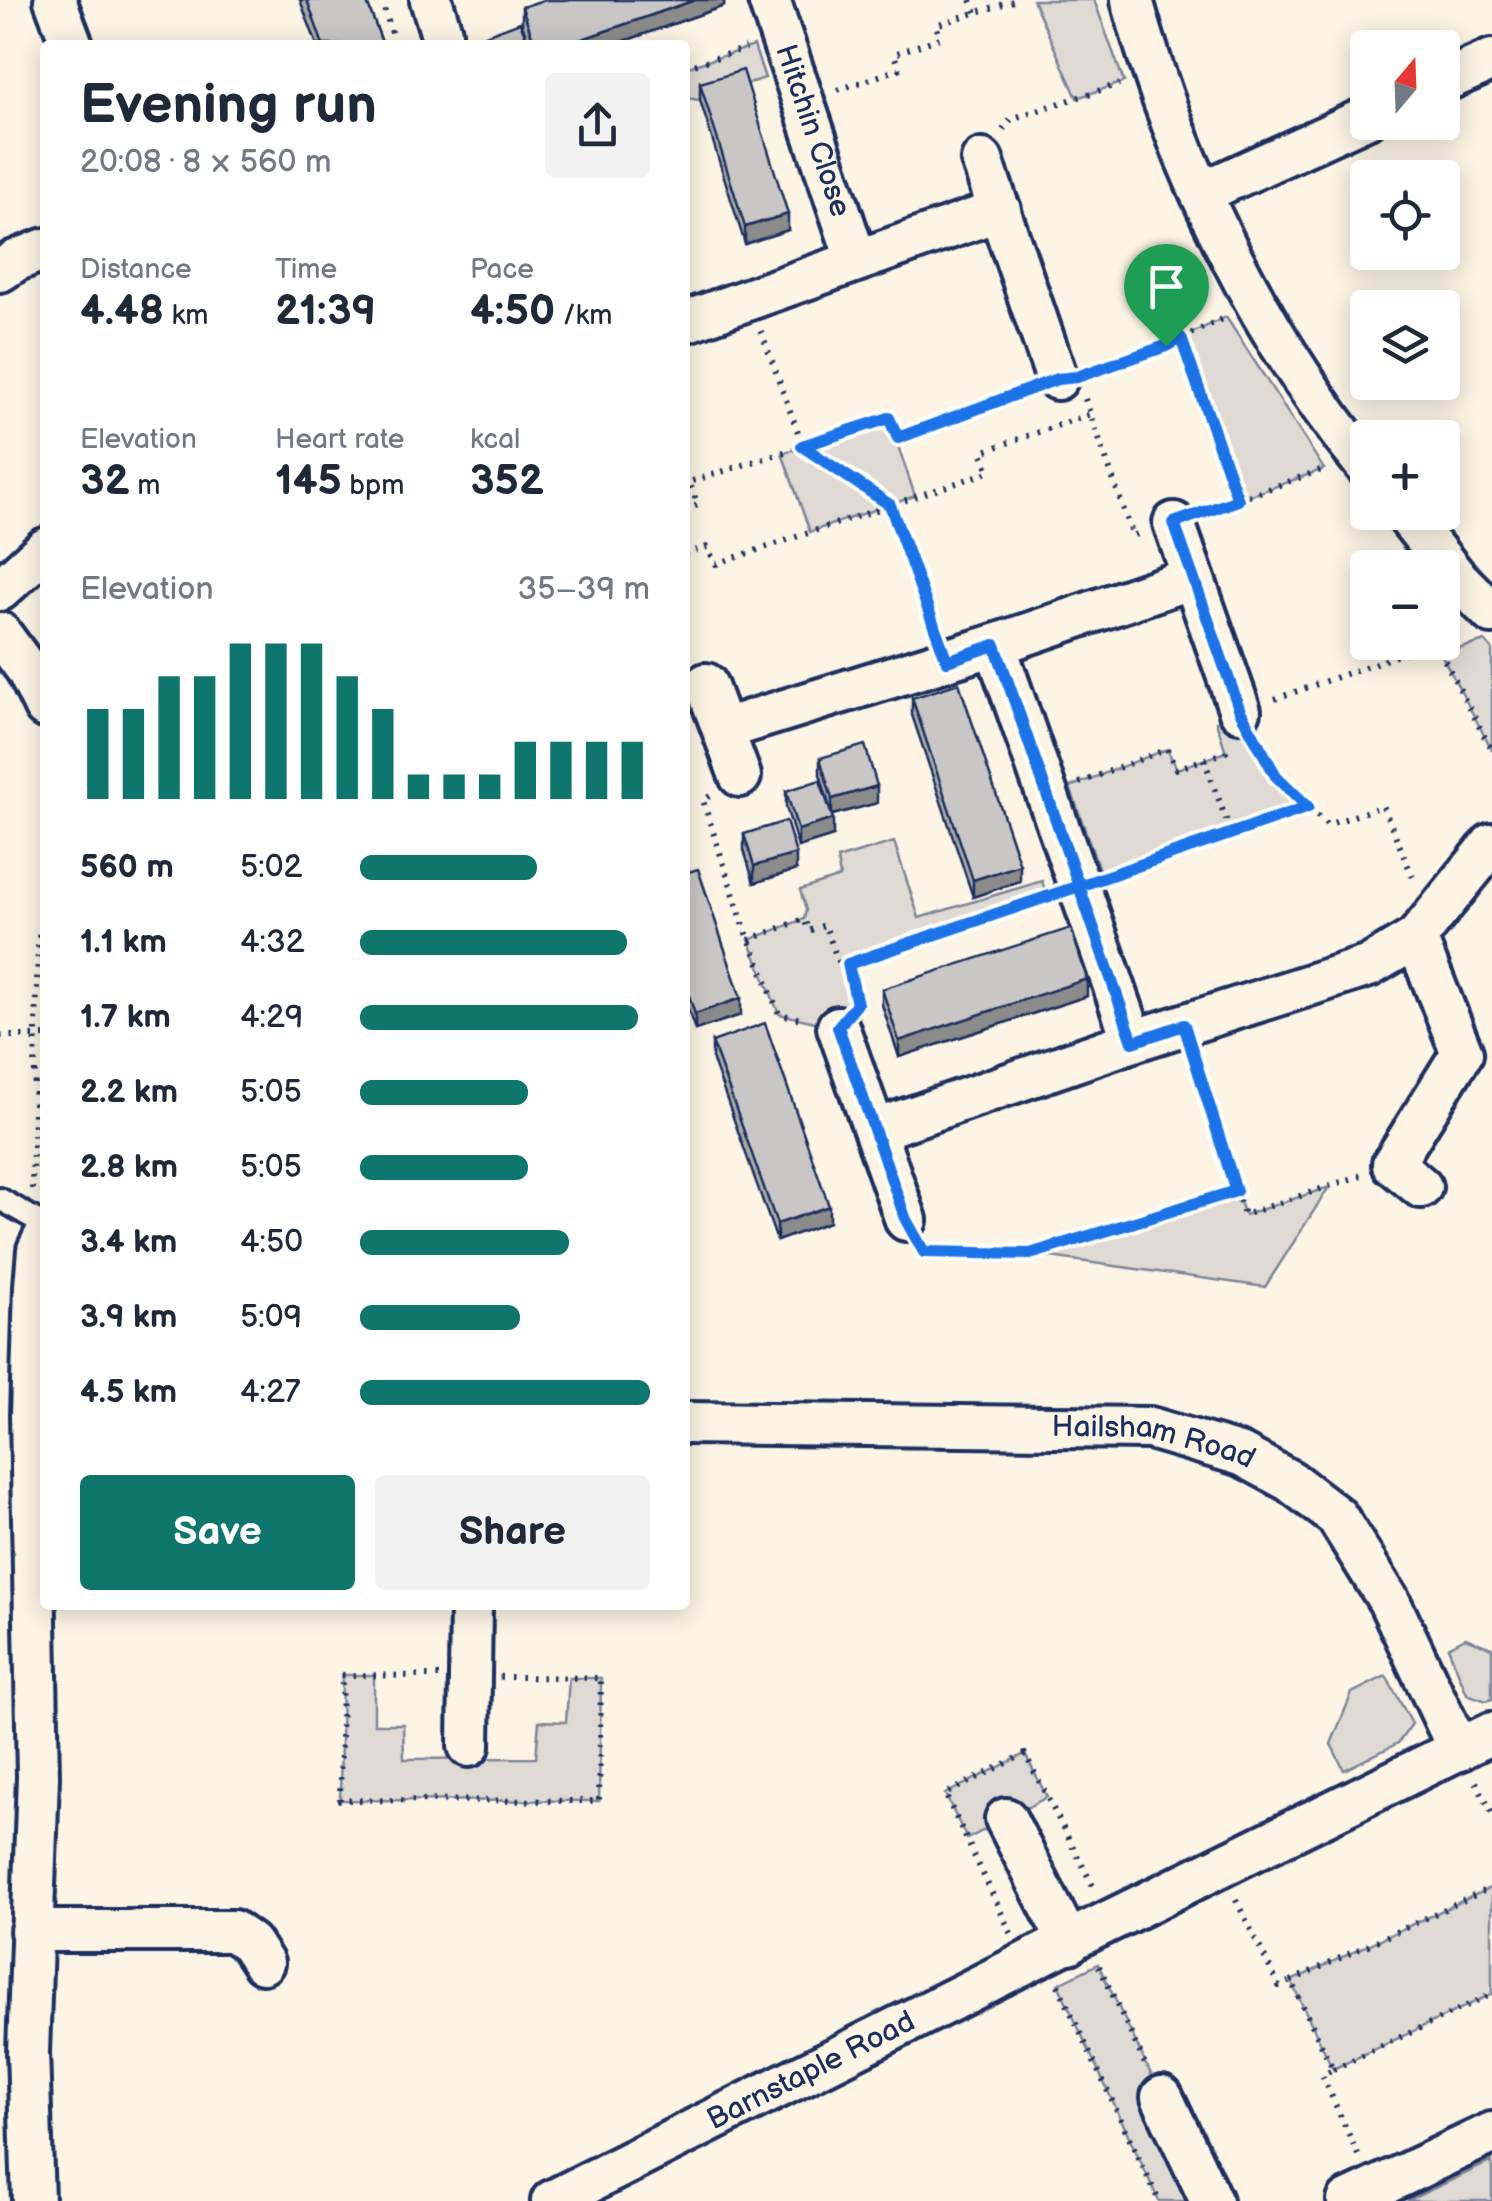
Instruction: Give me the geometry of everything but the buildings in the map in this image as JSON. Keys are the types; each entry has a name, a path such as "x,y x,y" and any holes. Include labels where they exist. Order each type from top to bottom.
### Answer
{"street":[{"path":"55,0 70,40"},
{"path":"1132,0 1201,193 1306,387 1350,445"},
{"name":"Hitchin Close","path":"775,18 856,259"},
{"path":"1460,74 1492,60"},
{"path":"1201,193 1350,125"},
{"path":"982,160 1067,378"},
{"path":"690,320 1000,210"},
{"path":"0,272 15,261 40,252"},
{"path":"1174,523 1240,711"},
{"path":"1419,530 1492,613"},
{"path":"0,590 40,553"},
{"path":"724,730 947,661 1192,578"},
{"path":"0,633 28,670 40,696"},
{"path":"995,645 1133,1042"},
{"path":"706,684 740,776"},
{"path":"876,1130 1369,966 1423,928 1492,844"},
{"path":"1407,1175 1462,1053 1423,928"},
{"path":"838,1027 906,1220"},
{"path":"33,2201 14,2052 30,1931 38,1777 25,1415 40,1246"},
{"name":"Hailsham Road","path":"690,1423 1150,1428 1242,1455 1290,1481 1337,1517 1476,1741"},
{"path":"468,1746 471,1610"},
{"name":"Barnstaple Road","path":"552,2201 1476,1741"},
{"path":"1006,1819 1065,1944"},
{"path":"30,1931 233,1931 250,1944 263,1963"},
{"path":"1162,2097 1211,2201"},
{"path":"1361,2195 1492,2133"}],"lane":[{"path":"0,1199 40,1221"}],"path":[{"path":"381,0 394,40"},
{"path":"972,0 976,13"},
{"path":"804,102 899,70 894,54 940,38 936,26 1016,0"},
{"path":"690,65 775,18"},
{"path":"982,160 1010,119 1155,72"},
{"path":"749,299 802,446 890,505 947,661"},
{"path":"690,482 889,418 898,438 1181,338 1258,303"},
{"path":"1181,338 1238,500"},
{"path":"1067,378 1090,414 1133,536 1350,466"},
{"path":"690,553 707,548 716,564 989,472 982,452 1090,414"},
{"path":"690,485 698,505 690,508"},
{"path":"1047,796 1167,749 1176,769 1226,752 1216,721 1384,660"},
{"path":"1444,660 1492,751"},
{"path":"1240,711 1276,776 1328,825 1383,806 1423,928"},
{"path":"1204,759 1232,833"},
{"path":"740,776 703,801 749,940 779,1014 838,1027 857,1004 848,964"},
{"path":"749,940 804,919 809,930 824,925 840,967 1308,807"},
{"path":"32,1194 40,1036 40,933"},
{"path":"1184,1025 1244,1215 1407,1175"},
{"path":"0,1036 40,1036"},
{"path":"906,1220 924,1252 1030,1254 1236,1191"},
{"path":"1220,1868 1279,1986 1492,1888"},
{"path":"1065,1944 1162,2097"},
{"path":"1065,1944 1159,2201"},
{"path":"1290,1981 1333,2069"},
{"path":"1361,2195 1322,2075 1492,1994"}],"shaded area":[{"path":"1033,0 1094,0 1124,82 1077,98"},
{"path":"754,46 765,78 700,100 690,99 690,66"},
{"path":"1226,317 1324,469 1238,500 1181,338"},
{"path":"889,419 915,496 810,532 782,453"},
{"path":"1485,641 1492,649 1492,750 1444,660 1460,660 1460,648"},
{"path":"1240,711 1276,776 1308,807 1102,878 1070,787 1167,749 1177,769 1226,752 1216,721"},
{"path":"894,842 919,918 1042,881 1047,897 848,963 857,1004 838,1027 779,1014 749,940 804,919 806,910 800,890 840,877 837,859"},
{"path":"1329,1187 1265,1287 1029,1254 1236,1191 1245,1215"},
{"path":"1465,1638 1492,1648 1492,1699 1486,1701 1467,1694 1448,1647"},
{"path":"342,1675 374,1675 374,1724 403,1724 404,1759 536,1758 539,1721 566,1722 569,1678 601,1678 599,1801 340,1800"},
{"path":"1386,1676 1412,1724 1398,1743 1344,1770 1331,1744 1352,1693"},
{"path":"1025,1754 1047,1797 967,1839 945,1794"},
{"path":"1492,1887 1492,1994 1333,2069 1291,1981"},
{"path":"1098,1964 1162,2097 1196,2201 1159,2201 1058,1984"},
{"path":"1492,2161 1492,2201 1407,2201"}],"route":[{"path":"1166,346 1077,377 1057,379 898,438 889,418 802,446 890,505 947,661 995,645 1079,886 848,964 857,1004 838,1027 906,1220 924,1252 1030,1254 1236,1191 1184,1025 1133,1042 1079,886 1308,807 1276,776 1240,711 1174,523 1238,500 1181,338 1166,346"}]}
